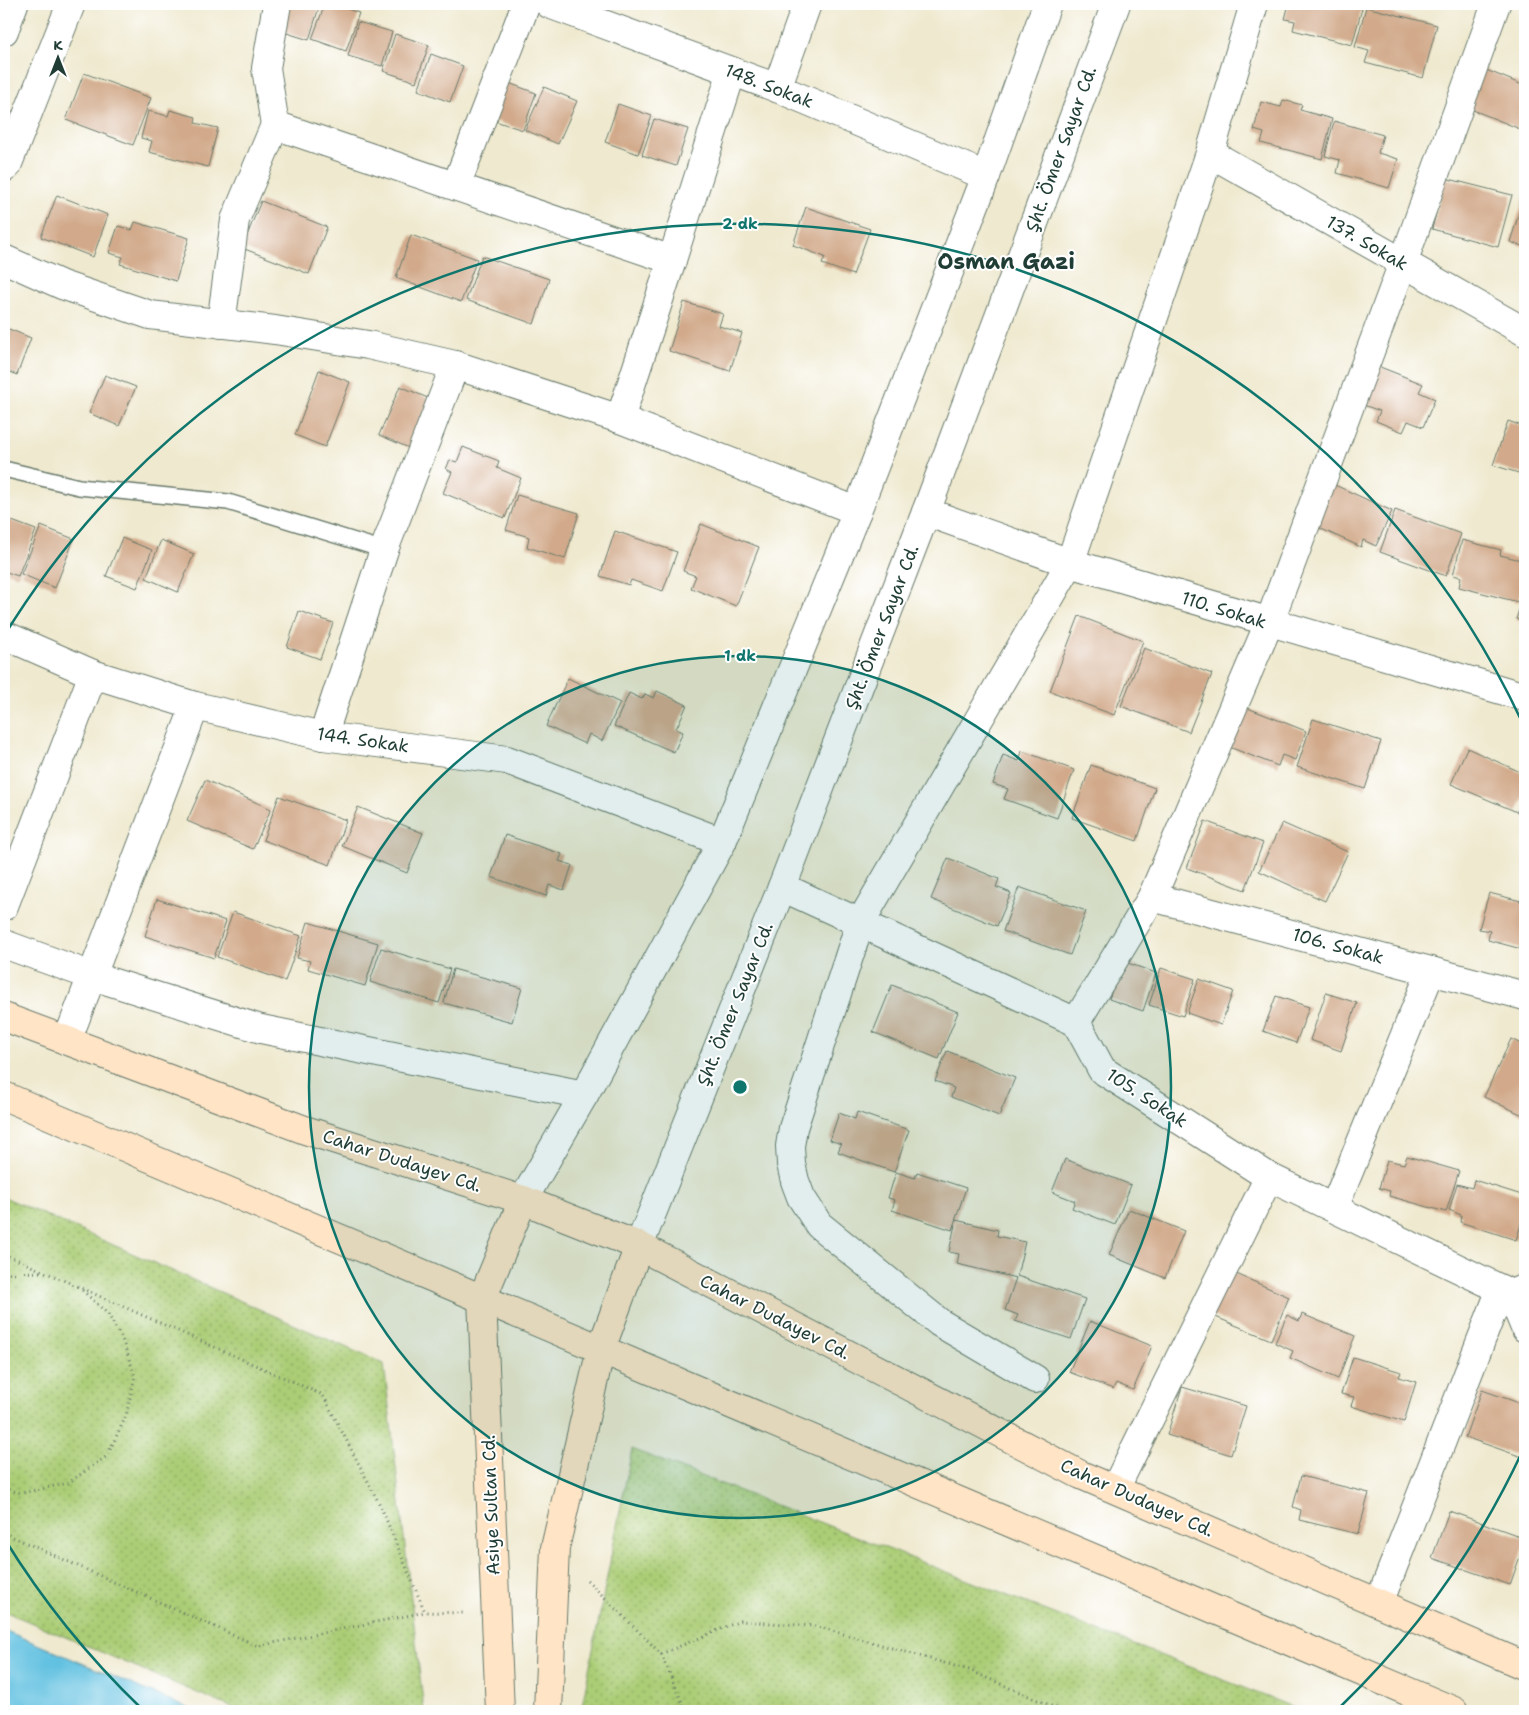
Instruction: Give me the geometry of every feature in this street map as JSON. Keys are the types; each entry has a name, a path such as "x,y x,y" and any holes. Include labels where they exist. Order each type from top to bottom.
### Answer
{"main road":[{"name":"Cahar Dudayev Cd.","path":"4,1017 305,1130 523,1200 638,1246 1081,1475 1525,1666"},
{"path":"4,1096 1454,1711"},
{"path":"482,1299 523,1200"},
{"path":"548,1711 555,1548 600,1349 638,1246"},
{"name":"Asiye Sultan Cd.","path":"482,1299 500,1711"}],"street":[{"path":"4,31 14,4"},
{"path":"4,168 7,166 71,4"},
{"path":"221,324 236,220 275,125 266,68 277,4"},
{"path":"456,186 526,4"},
{"name":"148. Sokak","path":"549,4 777,88 986,176"},
{"path":"777,88 807,4"},
{"path":"523,1200 584,1095 722,842 857,511 986,176 1047,4"},
{"name":"Şht. Ömer Sayar Cd.","path":"638,1246 782,887 926,512 1116,4"},
{"path":"1035,1379 940,1323 819,1225 801,1197 794,1181 790,1146 793,1128 860,922 1070,563 1210,153 1254,4"},
{"path":"782,887 1076,1022 1152,897 1269,623 1403,263 1496,4"},
{"path":"620,419 732,71"},
{"path":"275,125 672,260"},
{"name":"137. Sokak","path":"1210,153 1525,332"},
{"path":"4,259 62,285 150,315 368,345 455,365 620,419 857,511"},
{"path":"323,736 384,550 455,365"},
{"name":"110. Sokak","path":"926,512 1070,563 1525,697"},
{"name":"144. Sokak","path":"4,635 93,674 195,706 323,736 507,760 722,842"},
{"path":"4,906 93,674"},
{"path":"67,1041 195,706"},
{"name":"106. Sokak","path":"1152,897 1525,996"},
{"path":"4,944 92,976 261,1029 584,1095"},
{"path":"1334,1208 1431,971"},
{"name":"105. Sokak","path":"1076,1022 1102,1070 1269,1177 1512,1290"},
{"path":"1115,1490 1269,1177"},
{"path":"1512,1290 1525,1328"},
{"path":"1379,1603 1512,1290"}],"lane":[{"path":"4,469 79,487 228,502 384,550"}],"path":[{"path":"4,1254 323,1396 381,1507 425,1612"},
{"path":"4,1273 45,1272"},
{"path":"4,1489 22,1493 68,1483 107,1456 126,1416 135,1376 122,1339 108,1314 78,1286"},
{"path":"4,1533 258,1646 425,1612 495,1614"},
{"path":"555,1548 662,1654 686,1711"},
{"path":"662,1654 740,1621 815,1626 969,1670 1062,1711"},
{"path":"947,1711 981,1708 994,1711"}],"green space":[{"path":"4,1197 384,1364 424,1711 240,1711 4,1611"},
{"path":"632,1449 1303,1711 581,1711"}],"water":[{"path":"4,1630 195,1711 4,1711"}],"building":[{"path":"283,4 320,4 309,40 274,29"},
{"path":"325,4 333,4 359,13 346,51 312,39"},
{"path":"1289,4 1363,5 1352,45 1293,30 1295,21 1285,19"},
{"path":"1366,7 1437,25 1423,78 1365,63 1369,51 1355,47"},
{"path":"358,22 392,32 382,66 348,56"},
{"path":"395,34 429,45 416,82 383,71"},
{"path":"431,54 463,66 450,102 418,90"},
{"path":"1484,69 1525,86 1525,131 1468,108"},
{"path":"84,73 151,98 133,145 66,120"},
{"path":"503,81 536,93 523,130 489,119"},
{"path":"544,87 577,101 558,144 525,130"},
{"path":"1283,100 1302,105 1300,110 1332,119 1322,159 1261,143 1264,133 1254,130 1261,102 1281,107"},
{"path":"618,104 652,116 638,154 605,142"},
{"path":"170,110 196,117 195,123 218,128 208,167 149,152 152,141 141,138 148,111 168,116"},
{"path":"654,119 688,129 676,166 642,155"},
{"path":"1334,121 1383,135 1378,153 1398,159 1389,188 1337,173 1340,160 1325,156"},
{"path":"1445,178 1512,195 1498,247 1432,229"},
{"path":"1525,194 1525,247 1510,242"},
{"path":"57,195 108,215 93,257 41,237"},
{"path":"261,201 327,227 309,274 242,248"},
{"path":"806,207 870,229 853,275 822,264 825,257 793,245"},
{"path":"135,222 189,238 176,281 120,264 123,257 109,253 118,226 132,230"},
{"path":"411,235 477,259 461,302 396,278"},
{"path":"482,256 549,279 534,324 466,300"},
{"path":"684,302 723,314 719,326 742,333 730,371 669,351"},
{"path":"4,327 31,338 17,375 4,370"},
{"path":"1370,363 1423,384 1419,392 1435,399 1423,427 1408,421 1403,432 1376,421 1380,411 1355,402"},
{"path":"319,370 350,382 325,447 295,435"},
{"path":"105,375 136,387 119,426 89,413"},
{"path":"400,386 430,399 409,448 379,435"},
{"path":"1508,421 1525,427 1525,475 1493,465"},
{"path":"463,447 499,461 497,468 521,478 505,518 443,493 452,472 446,469 450,460 457,462"},
{"path":"1326,481 1392,511 1376,546 1363,540 1361,547 1308,523"},
{"path":"517,495 579,513 565,559 527,547 529,537 506,530"},
{"path":"1395,510 1461,534 1446,576 1380,552"},
{"path":"4,518 36,530 18,576 4,571"},
{"path":"701,524 759,547 736,606 691,588 696,576 683,571"},
{"path":"41,526 74,539 55,588 21,574"},
{"path":"615,531 677,552 663,591 631,580 629,585 600,576"},
{"path":"122,538 152,550 137,588 106,576"},
{"path":"161,540 194,554 178,592 146,578"},
{"path":"1462,540 1501,550 1500,555 1525,561 1525,574 1518,602 1459,587 1461,577 1453,575"},
{"path":"1525,592 1525,622 1516,619"},
{"path":"299,611 333,623 320,659 287,647"},
{"path":"1079,616 1143,641 1114,715 1050,691"},
{"path":"1144,648 1212,674 1189,732 1121,706"},
{"path":"568,678 620,703 602,741 589,734 585,744 546,726"},
{"path":"657,691 687,705 676,729 683,732 674,752 614,726 629,693 642,699 645,694 654,698"},
{"path":"1240,705 1306,731 1295,760 1282,755 1278,766 1224,745"},
{"path":"1313,719 1381,741 1365,789 1297,767"},
{"path":"1467,748 1525,774 1525,793 1517,812 1451,784"},
{"path":"1022,751 1074,770 1057,818 1004,799 1008,789 993,784 1003,755 1019,761"},
{"path":"1091,765 1155,788 1137,841 1072,818"},
{"path":"205,780 271,809 253,849 187,821"},
{"path":"279,796 346,820 330,865 263,840"},
{"path":"358,807 423,833 407,873 342,846"},
{"path":"1205,821 1263,843 1245,890 1187,868"},
{"path":"1282,823 1348,852 1325,901 1259,871"},
{"path":"505,835 562,854 559,861 572,865 564,890 549,885 546,896 491,877"},
{"path":"948,858 999,879 996,887 1011,893 997,926 931,899"},
{"path":"1019,887 1086,911 1070,955 1003,931"},
{"path":"1489,893 1525,902 1525,950 1488,940 1490,931 1479,929"},
{"path":"157,899 226,921 214,958 145,936"},
{"path":"233,912 301,936 285,981 217,957"},
{"path":"308,922 378,943 365,986 308,969 310,961 297,958"},
{"path":"381,948 450,969 439,1003 370,982"},
{"path":"1122,961 1156,973 1143,1011 1109,999"},
{"path":"1161,968 1195,979 1183,1016 1149,1005"},
{"path":"453,969 522,988 512,1022 444,1003"},
{"path":"1199,979 1233,991 1221,1025 1187,1013"},
{"path":"892,985 958,1012 939,1059 873,1032"},
{"path":"1326,993 1357,1003 1341,1051 1310,1040"},
{"path":"1276,996 1309,1007 1296,1043 1263,1031"},
{"path":"1511,1039 1525,1046 1525,1116 1484,1097"},
{"path":"947,1051 1015,1078 999,1116 951,1097 954,1088 935,1081"},
{"path":"857,1112 909,1130 894,1172 838,1152 841,1144 830,1140 839,1113 855,1119"},
{"path":"1407,1156 1459,1171 1446,1212 1389,1196 1390,1191 1379,1188 1387,1160 1404,1164"},
{"path":"1065,1159 1131,1185 1115,1225 1072,1208 1075,1201 1052,1192"},
{"path":"896,1172 915,1178 917,1172 966,1188 952,1230 892,1210 895,1200 888,1198"},
{"path":"1474,1180 1525,1196 1525,1212 1516,1240 1460,1222 1461,1215 1449,1210 1457,1184 1472,1188"},
{"path":"1129,1209 1184,1231 1165,1278 1109,1255"},
{"path":"956,1220 998,1230 997,1236 1025,1242 1017,1276 1085,1299 1071,1339 1015,1321 1018,1315 1005,1310 1016,1278 957,1264 959,1254 949,1252"},
{"path":"1225,1269 1289,1297 1271,1340 1206,1313"},
{"path":"1302,1314 1355,1336 1338,1379 1290,1358 1293,1351 1275,1343 1287,1315 1299,1321"},
{"path":"1090,1321 1152,1346 1133,1390 1116,1383 1113,1389 1069,1372"},
{"path":"1353,1357 1401,1372 1399,1377 1416,1382 1404,1422 1351,1406 1354,1397 1341,1394"},
{"path":"1182,1387 1246,1406 1231,1455 1167,1435"},
{"path":"1482,1390 1525,1405 1525,1458 1465,1437"},
{"path":"1301,1476 1369,1493 1358,1534 1299,1520 1301,1510 1293,1507"},
{"path":"1449,1511 1525,1538 1510,1585 1432,1558"}],"district":[{"name":"Osman Gazi","path":"1006,261"}]}
